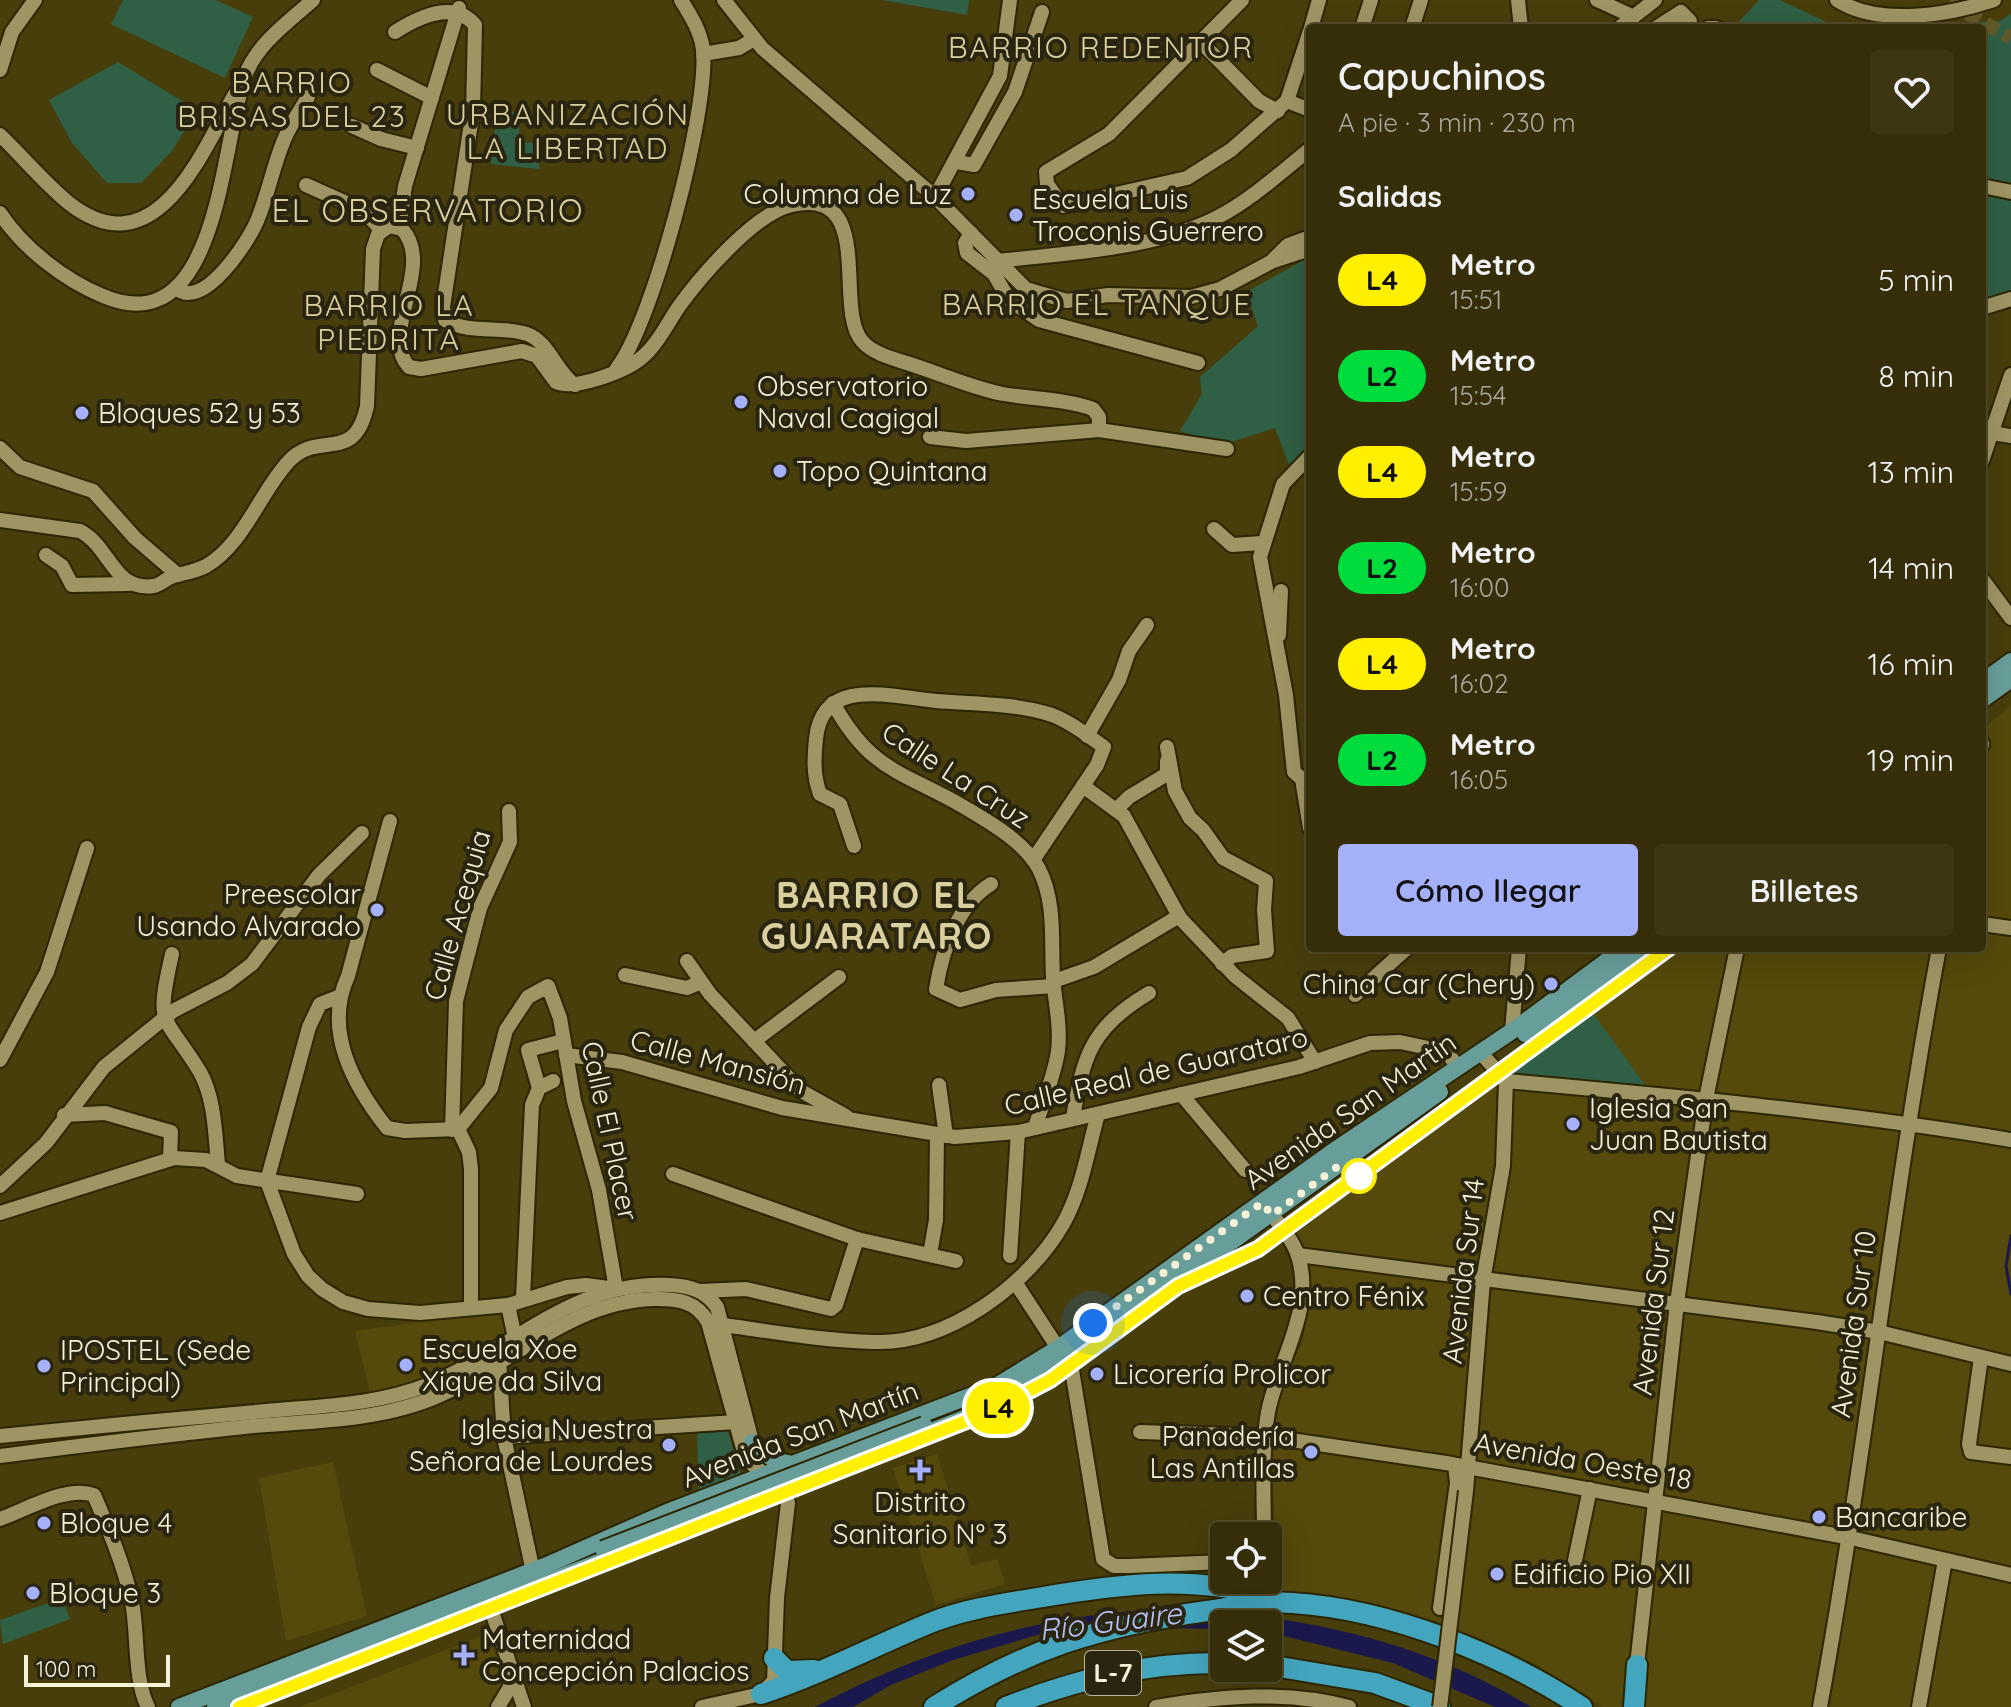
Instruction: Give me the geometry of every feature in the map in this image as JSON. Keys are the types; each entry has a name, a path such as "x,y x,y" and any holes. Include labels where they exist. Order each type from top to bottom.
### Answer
{"highway":[{"path":"761,1694 966,1611 1093,1588 1188,1582 1256,1593 1289,1603"},
{"name":"L-7","path":"934,1707 1019,1660 1104,1628 1234,1607 1289,1603 1373,1616 1457,1643 1582,1707"},
{"path":"774,1658 787,1671 822,1669"},
{"name":"L-7","path":"1006,1707 1106,1674 1185,1663 1210,1663"},
{"path":"1634,1707 1637,1665"},
{"path":"1282,1667 1375,1683 1440,1707"}],"main road":[{"path":"1986,679 2011,661"},
{"path":"1986,697 2011,679"},
{"name":"Avenida San Martín","path":"1267,1209 1458,1067 1483,1056 1619,952"},
{"name":"Avenida San Martín","path":"215,1707 540,1571 785,1490 948,1426 1008,1395 1483,1056 1642,952"},
{"name":"Avenida San Martín","path":"540,1571 580,1547 987,1390 1064,1353"},
{"path":"941,1419 987,1390"},
{"path":"540,1571 1008,1395"},
{"path":"752,1442 774,1460 793,1464"},
{"name":"Avenida San Martín","path":"179,1707 486,1595"}],"street":[{"path":"0,70 12,32 35,0"},
{"path":"0,135 69,203 85,214 100,220 139,221 161,209 188,178 260,50 313,0"},
{"path":"617,369 641,324 668,237 697,121 703,54 697,28 681,0"},
{"path":"724,0 754,39 935,197 1021,287 1067,301 1108,295 1200,295 1220,289 1273,261 1306,250"},
{"path":"935,197 957,162 1000,76 1010,0"},
{"path":"1242,0 1109,134 1044,174 1047,184 1063,206 1187,178 1231,150 1282,106 1306,41"},
{"path":"1312,24 1319,0"},
{"path":"1363,24 1371,0"},
{"path":"1413,24 1421,0"},
{"path":"1518,0 1521,24"},
{"path":"1597,0 1632,16"},
{"path":"1623,24 1655,0"},
{"path":"1837,0 1854,10 1959,11 1994,0"},
{"path":"399,227 405,186 459,8"},
{"path":"395,32 433,9 459,8 475,25 475,83 443,315 456,326 519,332 534,338 575,385"},
{"path":"957,162 974,165 1015,92 1042,12"},
{"path":"1663,24 1683,12 1690,21 1687,24"},
{"path":"703,54 739,48 754,39"},
{"path":"1200,41 1259,101 1306,109"},
{"path":"377,70 432,98"},
{"path":"0,213 27,246 97,294 130,304 152,301 176,288 188,276 201,252 245,77"},
{"path":"176,288 187,292 199,290 213,284 223,273 257,223 285,138 308,97"},
{"path":"352,126 381,139 417,148"},
{"path":"998,261 1158,238 1189,230 1241,204 1306,152"},
{"path":"306,185 362,210 382,230"},
{"path":"1986,187 2011,192"},
{"path":"399,227 407,235 413,251 401,337 402,358 409,367 431,367 522,351 537,356 556,382 575,385 636,362 647,352 699,281 749,231 779,209 813,204 830,212 846,235 852,318 865,344 888,357 999,393 1093,409 1099,417 1099,430"},
{"path":"382,230 399,227"},
{"path":"46,555 62,566 72,585 155,586 206,566 225,550 295,455 351,438 361,430 367,406 373,249 382,230"},
{"path":"971,233 965,243 967,253 994,274 1009,300 1031,316 1065,330 1198,363"},
{"path":"1273,261 1288,245 1306,238"},
{"path":"1986,307 2011,299"},
{"path":"1986,450 2011,375"},
{"path":"930,437 966,441 1099,430 1227,449"},
{"path":"1992,433 2011,436"},
{"path":"0,448 20,467 93,491 135,538 178,575"},
{"path":"1306,460 1283,484 1262,543 1261,569 1288,709 1294,772 1302,779 1306,804"},
{"path":"0,520 80,531 88,535 107,556 116,573 129,584"},
{"path":"1214,529 1232,545 1262,543"},
{"path":"1986,584 2011,618"},
{"path":"1278,651 1281,591"},
{"path":"1087,736 1119,680 1129,651 1147,625"},
{"path":"854,846 840,804 820,794 814,771 819,717 833,703 847,696 869,694 991,704 1054,716 1104,747 1083,786 1033,860"},
{"name":"Calle La Cruz","path":"833,703 854,738 883,763 903,778 980,818 1016,843 1033,860 1050,906 1058,1048 1035,1127"},
{"path":"1116,810 1129,797 1167,774 1167,750 1175,791 1190,818 1223,858 1266,881 1264,910 1267,951 1232,956 1222,964"},
{"path":"1083,786 1116,810 1136,836 1179,916 1222,964 1288,1018 1315,1062"},
{"name":"Calle Acequia","path":"455,1129 456,1001 480,908 510,842 509,811"},
{"path":"390,821 348,976 338,997 341,1048 363,1092 387,1128 455,1129 469,1152 471,1308"},
{"path":"0,1186 34,1157 104,1067 163,1019 227,983 252,964 319,875 362,833"},
{"path":"0,1060 47,972 87,848"},
{"path":"991,884 972,896 941,957 936,989 960,1000 996,990 1054,983 1094,967 1179,916"},
{"path":"1986,925 2011,928"},
{"path":"1355,995 1403,952"},
{"path":"1512,1031 1519,952"},
{"name":"Avenida Sur 12","path":"1637,1665 1677,1303 1706,1099 1736,952"},
{"name":"Avenida Sur 10","path":"1820,1707 1851,1538 1906,1123 1938,952"},
{"path":"172,954 162,1005 163,1019 200,1073 207,1091 218,1164"},
{"path":"687,961 701,982 801,1091 856,1122"},
{"path":"625,975 687,988 701,982"},
{"path":"754,1041 839,977"},
{"name":"Calle El Placer","path":"455,1129 491,1088 506,1030 528,997 548,986 560,1018 574,1101 599,1190 616,1289"},
{"path":"1073,1118 1080,1075 1090,1047 1120,1012 1149,993"},
{"path":"338,997 320,1004 309,1027 267,1181 297,1261 332,1297 378,1311 420,1313 508,1305 523,1298 586,1285 616,1289"},
{"name":"Calle Real de Guarataro","path":"856,1122 942,1136 1018,1132 1315,1062 1370,1043 1400,1042 1448,1054 1458,1067"},
{"path":"523,1298 532,1105 546,1084 528,1050 565,1048"},
{"name":"Calle Mansión","path":"565,1048 747,1099 856,1122"},
{"path":"1483,1056 1506,1081 1706,1099 1906,1123 2011,1140"},
{"name":"Avenida Sur 14","path":"1461,1466 1483,1281 1503,1166 1506,1081"},
{"path":"930,1254 936,1220 942,1136 939,1085"},
{"path":"1181,1094 1245,1170"},
{"path":"64,1115 105,1113 171,1132 170,1158"},
{"path":"724,1325 877,1343 906,1338 960,1319 1015,1282 1065,1222 1098,1114"},
{"path":"1010,1256 1018,1132"},
{"path":"0,1213 40,1203 170,1158 218,1164 231,1174 267,1181 357,1194"},
{"path":"673,1174 857,1239 956,1261"},
{"path":"1264,1522 1264,1436 1276,1378 1299,1315 1298,1255 1267,1209"},
{"path":"0,1456 389,1411 431,1400 517,1346 582,1298 616,1289 663,1285 700,1291 746,1289 831,1309 836,1305 857,1239"},
{"path":"1298,1255 1879,1332 2011,1364"},
{"path":"1015,1282 1064,1353 1103,1559 1114,1566 1210,1563"},
{"path":"700,1291 711,1299 724,1325 752,1442 766,1474"},
{"path":"517,1346 606,1305 639,1300 687,1302 694,1305 708,1322 748,1459 785,1490 788,1512 774,1681 761,1694 702,1707"},
{"path":"508,1305 517,1346"},
{"path":"0,1436 386,1397 425,1386 499,1357"},
{"path":"499,1357 504,1437 540,1571"},
{"path":"1981,1357 1969,1444 1971,1452 2011,1457"},
{"path":"504,1437 736,1422"},
{"name":"Avenida Oeste 18","path":"1140,1432 1264,1436 1461,1466 1851,1538 2011,1575"},
{"path":"0,1464 40,1451"},
{"path":"1440,1707 1466,1491 1461,1466"},
{"path":"1440,1608 1461,1466"},
{"path":"1573,1570 1590,1489"},
{"path":"0,1519 57,1498 85,1492 94,1495 113,1540 132,1602 142,1690 148,1707"},
{"path":"1919,1707 1945,1560"},
{"path":"486,1595 524,1707"},
{"path":"498,1707 510,1687 512,1672"},
{"path":"1156,1707 1261,1696 1308,1698 1349,1707"}],"shaded area":[{"path":"2011,705 2011,1707 1602,1707 1534,1663 1433,1620 1344,1601 1253,1595 1282,1594 1282,1522 1275,1522 1271,1429 1278,1380 1302,1345 1309,1304 1308,1286 1288,1226 1473,1084 1491,1079 1668,952 1986,952 1986,727"},
{"name":"Escuela Xoe Xique da Silva","path":"498,1311 505,1327 504,1336 490,1346 407,1385 371,1396 355,1331"},
{"path":"937,1454 971,1566 997,1559 1005,1584 936,1605 893,1468"},
{"path":"333,1462 367,1616 286,1641 259,1478"},
{"name":"Maternidad Concepción Palacios","path":"487,1634 504,1676 496,1707 299,1707"}],"green space":[{"path":"123,0 216,0 253,17 225,78 111,24"},
{"path":"882,0 969,0 967,15"},
{"path":"1759,0 1780,0 1831,24 1737,24"},
{"path":"2011,14 2011,296 1986,306 1986,24 1943,24 2000,21"},
{"path":"118,62 197,110 172,151 141,183 107,183 72,143 49,100"},
{"path":"497,111 521,113 518,141 541,144 539,169 491,164"},
{"path":"1306,260 1306,466 1291,470 1275,428 1222,445 1180,431 1202,394 1200,377 1258,326 1246,292"},
{"path":"1587,1005 1648,1089 1508,1074 1508,1065"},
{"path":"727,1428 742,1479 699,1493 697,1429"},
{"path":"62,1598 70,1619 3,1644 0,1620"}],"water":[{"name":"Río Guaire","path":"1170,1609 1210,1612 1210,1629 1097,1627 1037,1635 953,1660 891,1685 853,1707 815,1707 900,1667 987,1637 1031,1626 1123,1612"},
{"path":"1282,1620 1357,1635 1402,1648 1446,1664 1531,1707 1495,1707 1393,1663 1282,1635"}],"waterway":[{"path":"2011,1236 2006,1266 2011,1294"}],"tunnel":[{"path":"1949,3 2011,38"}],"metro line":[{"name":"L4","path":"239,1707 989,1412 1028,1393 1178,1286 1258,1249 1664,952"}],"place":[{"name":"Columna de Luz","path":"968,194"},
{"name":"Escuela Luis Troconis Guerrero","path":"1016,215"},
{"name":"Observatorio Naval Cagigal","path":"741,402"},
{"name":"Bloques 52 y 53","path":"82,413"},
{"name":"Topo Quintana","path":"780,471"},
{"name":"Preescolar Usando Alvarado","path":"377,910"},
{"name":"China Car (Chery)","path":"1551,984"},
{"name":"Iglesia San Juan Bautista","path":"1573,1124"},
{"name":"Centro Fénix","path":"1247,1296"},
{"name":"Escuela Xoe Xique da Silva","path":"406,1365"},
{"name":"IPOSTEL (Sede Principal)","path":"44,1366"},
{"name":"Licorería Prolicor","path":"1097,1374"},
{"name":"Iglesia Nuestra Señora de Lourdes","path":"669,1445"},
{"name":"Panadería Las Antillas","path":"1311,1452"},
{"name":"Distrito Sanitario N° 3","path":"920,1470"},
{"name":"Bancaribe","path":"1819,1517"},
{"name":"Bloque 4","path":"44,1523"},
{"name":"Edificio Pio XII","path":"1497,1574"},
{"name":"Bloque 3","path":"33,1593"},
{"name":"Maternidad Concepción Palacios","path":"464,1655"}],"district":[{"name":"BARRIO REDENTOR","path":"1101,48"},
{"name":"BARRIO BRISAS DEL 23","path":"292,100"},
{"name":"URBANIZACIÓN LA LIBERTAD","path":"568,132"},
{"name":"EL OBSERVATORIO","path":"428,211"},
{"name":"BARRIO EL TANQUE","path":"1097,305"},
{"name":"BARRIO LA PIEDRITA","path":"389,323"},
{"name":"BARRIO EL GUARATARO","path":"877,916"}],"route":[{"path":"1093,1323 1262,1203 1272,1215 1341,1164 1359,1176"}]}
